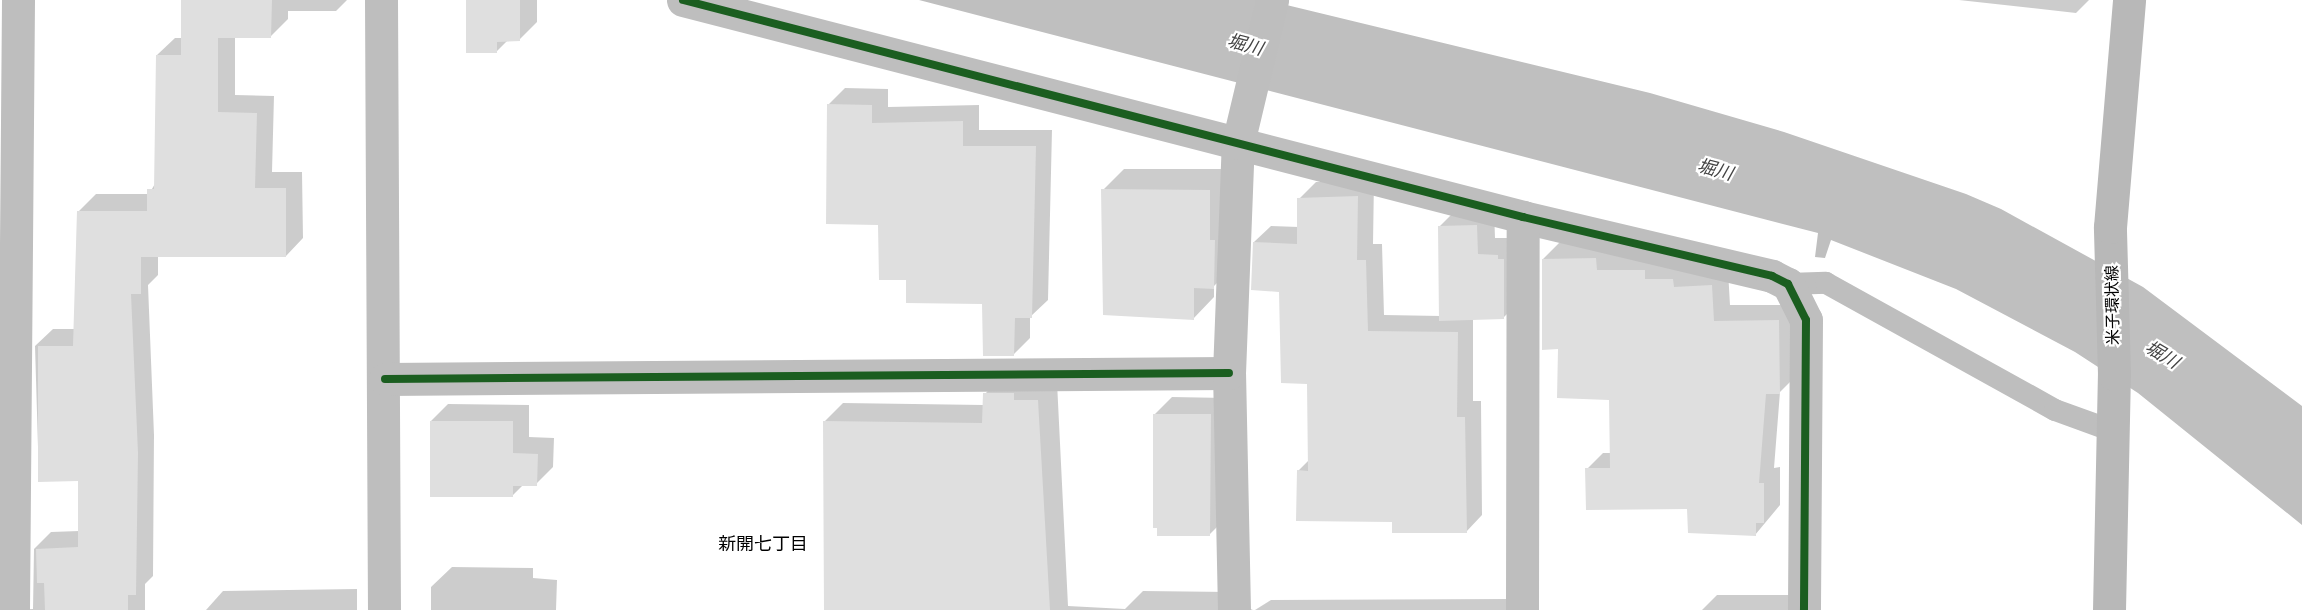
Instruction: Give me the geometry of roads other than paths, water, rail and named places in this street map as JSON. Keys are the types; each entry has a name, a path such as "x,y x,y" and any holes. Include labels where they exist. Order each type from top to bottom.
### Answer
{"main road":[{"name":"米子環状線","path":"2109,610 2114,374 2110,227 2129,0"}],"street":[{"path":"13,610 18,0"},
{"path":"381,0 385,379 384,610"},
{"path":"683,0 1522,217 1772,276 1788,285 1806,320 1804,610"},
{"path":"1234,610 1230,373 1238,143 1246,97 1272,0"},
{"path":"1522,217 1522,610"},
{"path":"385,379 1230,373"}],"lane":[{"path":"1788,285 1826,283 2055,410 2113,431"}],"water":[{"name":"堀川","path":"919,0 1266,0 1650,93 1784,132 1966,194 2001,209 2143,287 2302,406 2302,525 2138,393 2075,352 1956,289 1831,240 1825,258 1815,257 1818,233"}],"district":[{"name":"新開七丁目","path":"763,544"}]}
